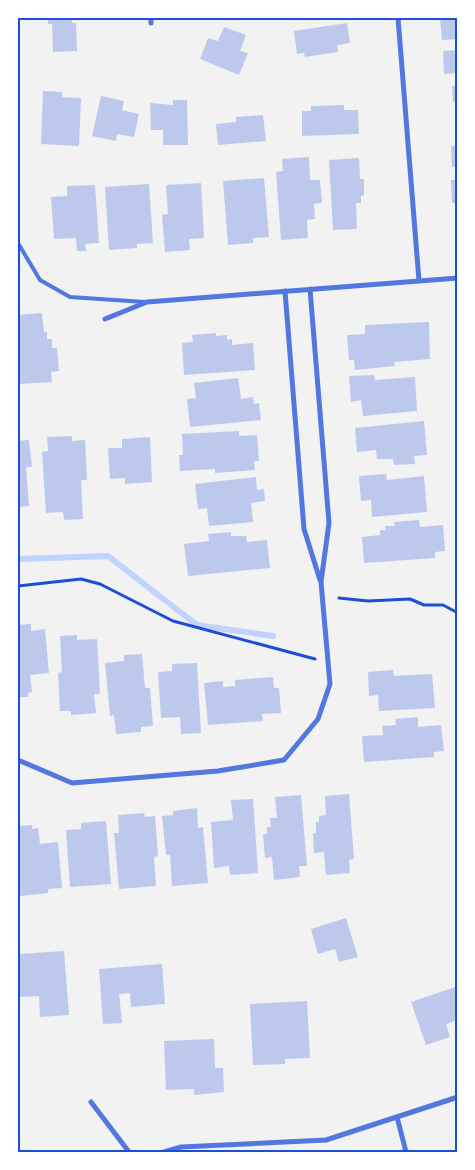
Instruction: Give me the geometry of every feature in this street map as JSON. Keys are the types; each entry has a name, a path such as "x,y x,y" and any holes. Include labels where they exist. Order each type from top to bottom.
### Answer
{"street":[{"path":"398,18 418,281"},
{"path":"105,319 147,302 458,278"},
{"path":"310,289 329,523 321,582"},
{"path":"18,760 72,783 218,770 284,760 318,719 330,684 321,582 304,529 285,291"},
{"path":"164,1152 182,1147 326,1140 458,1097"},
{"path":"91,1102 129,1152"},
{"path":"397,1117 406,1152"}],"lane":[{"path":"18,243 40,280 70,297 147,302"}],"path":[{"path":"18,586 81,579 100,584 173,621 318,660"},
{"path":"339,598 368,601 410,599 424,605 443,606 458,613"}],"building":[{"path":"48,18 72,18 72,23 76,23 77,51 53,52 52,24 48,24"},
{"path":"440,18 458,18 458,39 442,40"},
{"path":"347,23 350,43 337,45 338,52 305,57 304,53 297,54 294,31"},
{"path":"224,27 246,35 240,51 248,53 239,75 200,59 208,38 218,41"},
{"path":"458,50 458,73 444,74 443,51"},
{"path":"452,86 458,86 458,101 453,102"},
{"path":"43,91 62,92 62,97 81,98 79,146 41,144"},
{"path":"101,96 124,101 122,110 139,114 134,137 117,134 116,141 92,136"},
{"path":"173,100 187,100 188,145 163,145 163,130 151,130 150,103 173,105"},
{"path":"344,105 344,110 358,110 359,134 302,136 302,111 311,111 311,106"},
{"path":"263,115 266,141 218,145 216,124 236,122 236,117"},
{"path":"451,146 458,146 458,167 452,167"},
{"path":"309,157 310,180 320,180 322,203 314,204 315,219 307,220 308,238 281,240 276,172 283,171 282,159"},
{"path":"359,158 360,179 364,179 364,195 361,196 361,203 356,203 357,229 333,230 329,160"},
{"path":"264,178 269,237 253,238 253,243 228,245 223,181"},
{"path":"451,180 458,180 458,203 452,203"},
{"path":"201,183 204,238 189,239 190,250 165,252 162,215 168,214 166,185"},
{"path":"149,184 153,243 137,244 137,248 109,250 105,187"},
{"path":"95,185 99,243 85,244 86,251 77,251 76,238 54,239 51,197 67,196 67,186"},
{"path":"42,313 44,332 47,332 47,339 52,339 52,348 57,348 59,371 51,372 52,382 20,384 18,315"},
{"path":"429,322 430,359 394,362 395,366 355,370 354,360 349,360 347,335 365,334 365,325"},
{"path":"216,333 216,336 227,335 227,340 232,339 232,345 253,343 255,370 184,375 182,343 193,342 192,335"},
{"path":"374,375 375,380 415,377 417,411 363,416 361,400 351,402 349,376"},
{"path":"238,378 241,399 253,397 254,404 259,403 261,420 190,427 187,399 196,398 194,383"},
{"path":"424,421 427,455 414,456 415,464 394,465 393,459 377,459 376,450 357,452 355,428"},
{"path":"239,431 239,436 257,435 259,461 254,461 255,470 215,473 215,469 180,471 179,455 183,455 182,434"},
{"path":"72,436 72,441 85,440 87,480 81,480 83,519 64,520 63,512 46,513 42,452 48,451 47,437"},
{"path":"150,437 152,482 125,484 125,478 110,479 108,448 122,448 122,439"},
{"path":"29,440 32,467 26,467 29,506 18,507 18,441"},
{"path":"386,474 387,480 424,476 427,512 372,517 371,500 361,501 359,476"},
{"path":"256,477 257,490 264,489 265,501 251,503 253,522 209,526 207,508 198,509 195,484"},
{"path":"419,520 420,527 443,525 445,551 435,552 435,558 364,563 362,537 380,535 380,530 386,530 385,526 395,526 394,522"},
{"path":"231,532 231,536 246,536 247,542 267,540 270,568 188,576 184,544 209,541 208,534"},
{"path":"31,624 31,631 45,629 49,673 30,675 32,692 28,693 28,697 18,697 18,625"},
{"path":"77,635 77,640 97,639 100,694 94,694 96,713 71,715 71,711 60,711 58,673 62,672 60,636"},
{"path":"142,654 145,688 150,688 153,726 141,727 141,732 116,734 114,715 110,716 105,663 124,661 124,655"},
{"path":"197,663 201,733 181,734 180,717 161,718 158,672 172,671 172,664"},
{"path":"393,670 394,676 432,674 435,708 379,711 378,695 369,696 368,672"},
{"path":"273,677 274,688 279,688 281,713 262,714 263,721 208,725 204,683 223,681 223,687 235,686 235,680"},
{"path":"418,717 418,727 441,725 444,751 434,752 434,757 364,762 362,736 383,735 382,726 396,725 395,719"},
{"path":"349,794 354,859 349,860 350,873 326,875 324,852 314,853 313,833 316,833 316,822 319,822 319,816 326,815 325,796"},
{"path":"301,795 307,866 299,866 300,877 274,880 272,857 265,858 263,834 267,834 267,827 271,827 270,818 277,818 275,797"},
{"path":"253,799 258,873 230,875 229,866 214,868 211,822 233,820 231,800"},
{"path":"197,808 198,828 203,827 208,883 172,886 170,855 166,855 162,816 173,815 173,811"},
{"path":"144,813 145,817 155,816 158,856 154,857 156,886 119,889 114,833 119,833 118,815"},
{"path":"106,821 111,884 70,887 66,830 81,829 81,823"},
{"path":"32,825 32,829 38,828 40,844 58,842 62,888 48,889 48,893 20,896 18,826"},
{"path":"346,918 358,957 339,962 335,949 318,954 311,929"},
{"path":"64,951 69,1015 40,1017 39,996 18,997 18,954"},
{"path":"162,964 165,1004 131,1007 130,993 119,994 122,1023 103,1024 99,969"},
{"path":"458,986 458,1020 446,1024 450,1037 426,1045 411,1002"},
{"path":"307,1001 310,1058 285,1059 285,1064 253,1065 250,1004"},
{"path":"214,1039 215,1068 223,1068 224,1092 194,1095 194,1089 166,1090 164,1041"}],"waterway":[{"path":"18,559 108,556 197,625 273,636"}]}
